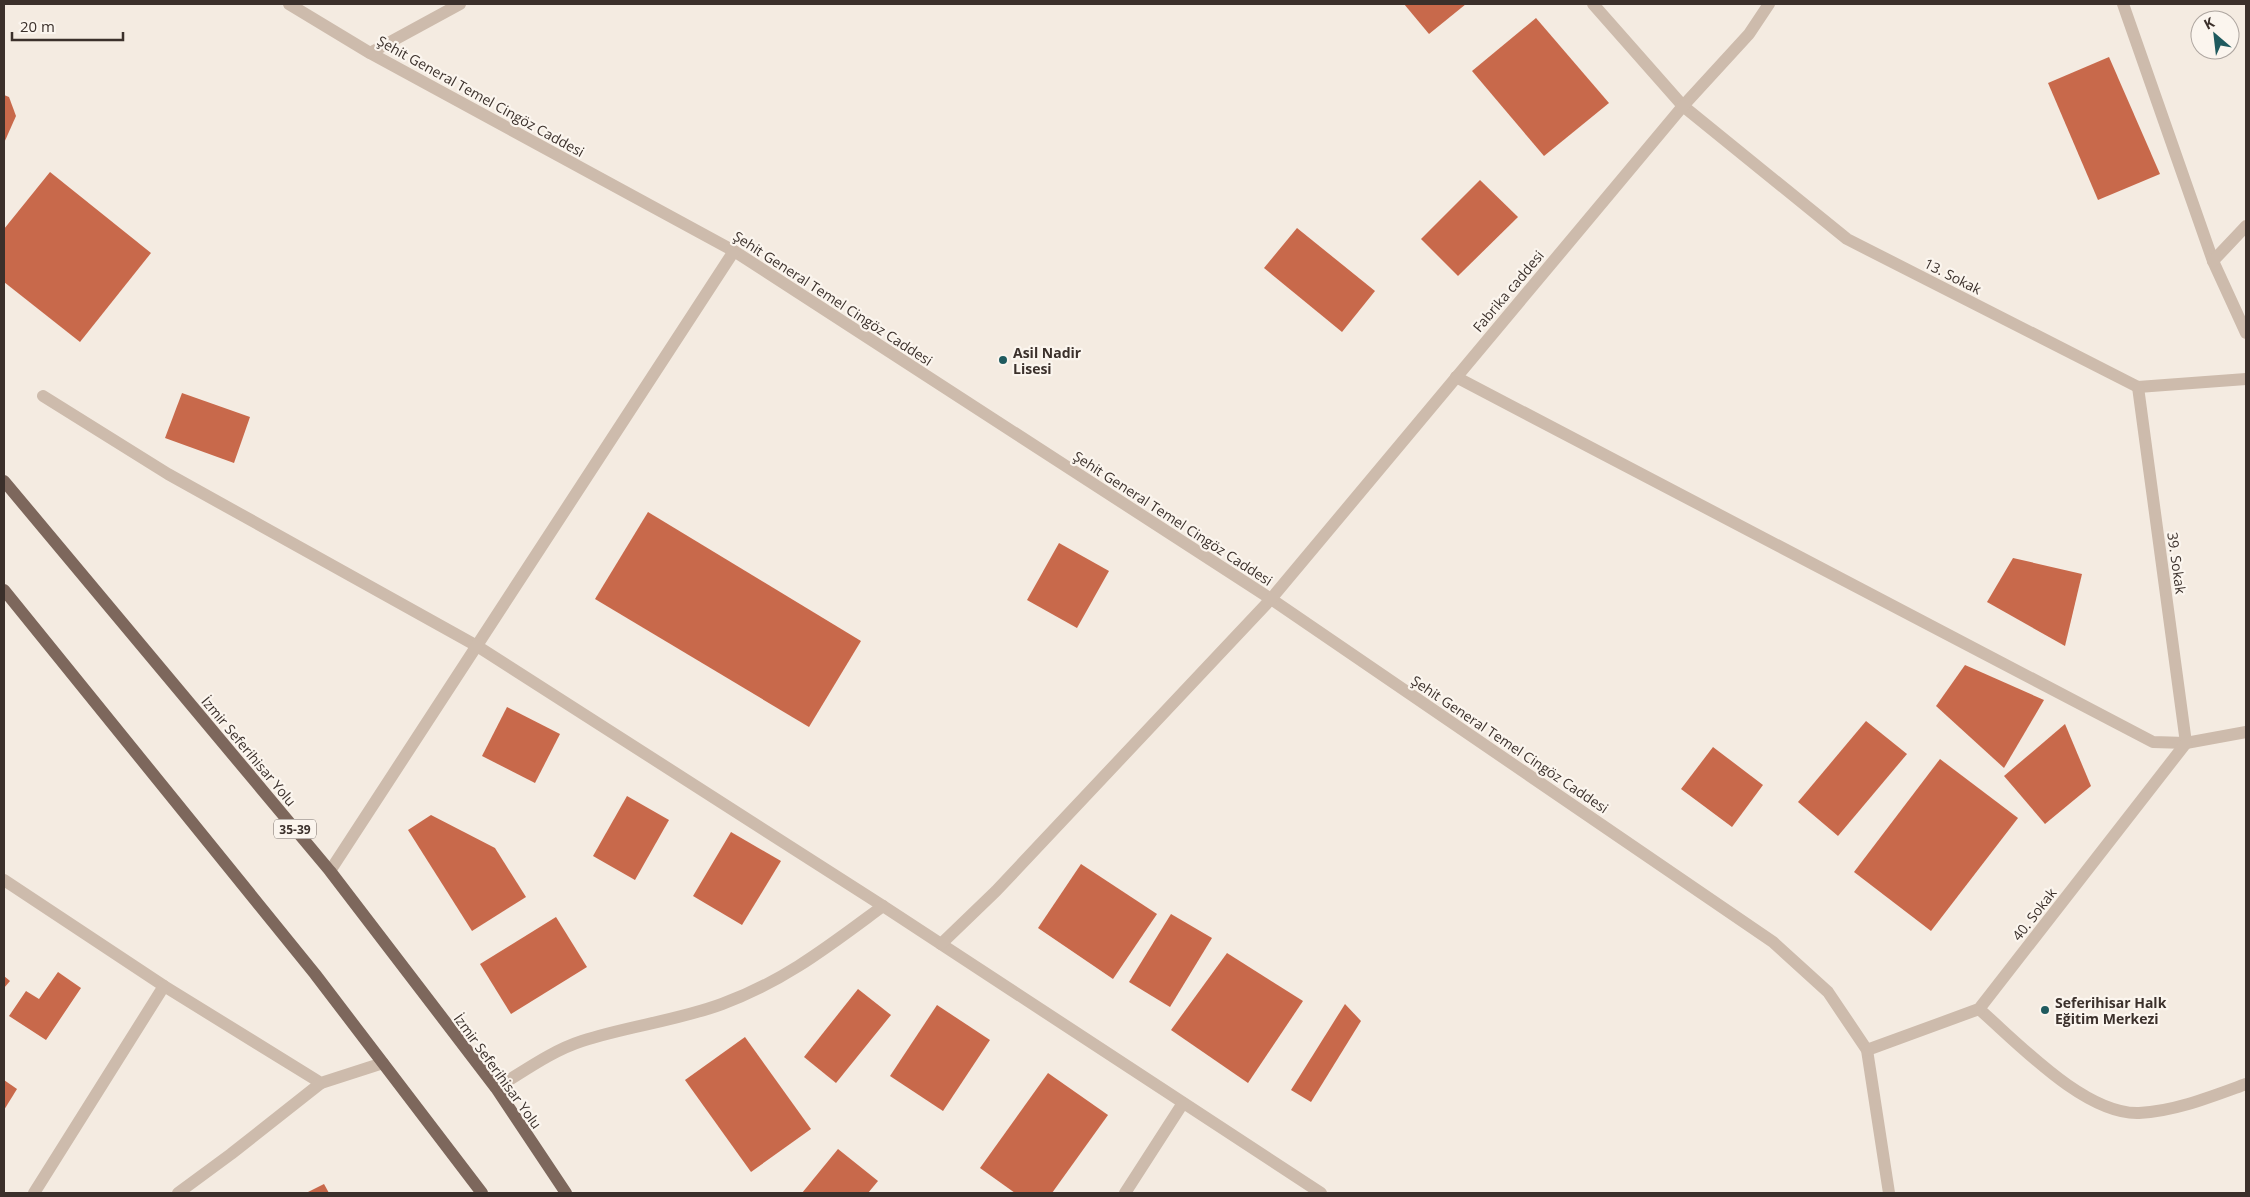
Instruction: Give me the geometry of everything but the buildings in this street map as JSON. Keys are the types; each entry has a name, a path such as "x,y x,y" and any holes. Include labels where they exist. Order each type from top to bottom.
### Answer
{"main road":[{"name":"İzmir Seferihisar Yolu","path":"4,481 330,871 496,1088 566,1193"},
{"path":"4,590 315,974 482,1193"}],"street":[{"name":"Şehit General Temel Cingöz Caddesi","path":"289,4 370,53 734,251 1271,599 1773,942 1828,992 1866,1050 1889,1193"},
{"path":"370,53 460,4"},
{"name":"13. Sokak","path":"1593,4 1683,106 1847,239 2138,387"},
{"name":"Fabrika caddesi","path":"941,944 996,891 1271,599 1683,106 1749,34 1769,4"},
{"path":"2123,4 2213,261 2246,333"},
{"path":"2213,261 2246,226"},
{"path":"330,871 734,251"},
{"path":"1456,377 2153,742 2186,743 2246,732"},
{"path":"2138,387 2246,379"},
{"name":"39. Sokak","path":"2138,387 2186,743"},
{"path":"43,396 168,474 477,646 883,906 1321,1193"},
{"name":"40. Sokak","path":"1979,1009 2186,743"},
{"path":"4,880 164,986 321,1083"},
{"path":"496,1088 548,1057 581,1041 690,1015 722,1004 766,985 810,960 883,906"},
{"path":"34,1193 164,986"},
{"path":"1866,1050 1979,1009 2064,1082 2100,1105 2138,1113 2180,1106 2246,1084"},
{"path":"178,1193 321,1083 383,1063"},
{"path":"1125,1193 1183,1103"}],"place":[{"name":"Asil Nadir Lisesi","path":"1003,360"},
{"name":"Seferihisar Halk Eğitim Merkezi","path":"2045,1010"}]}
